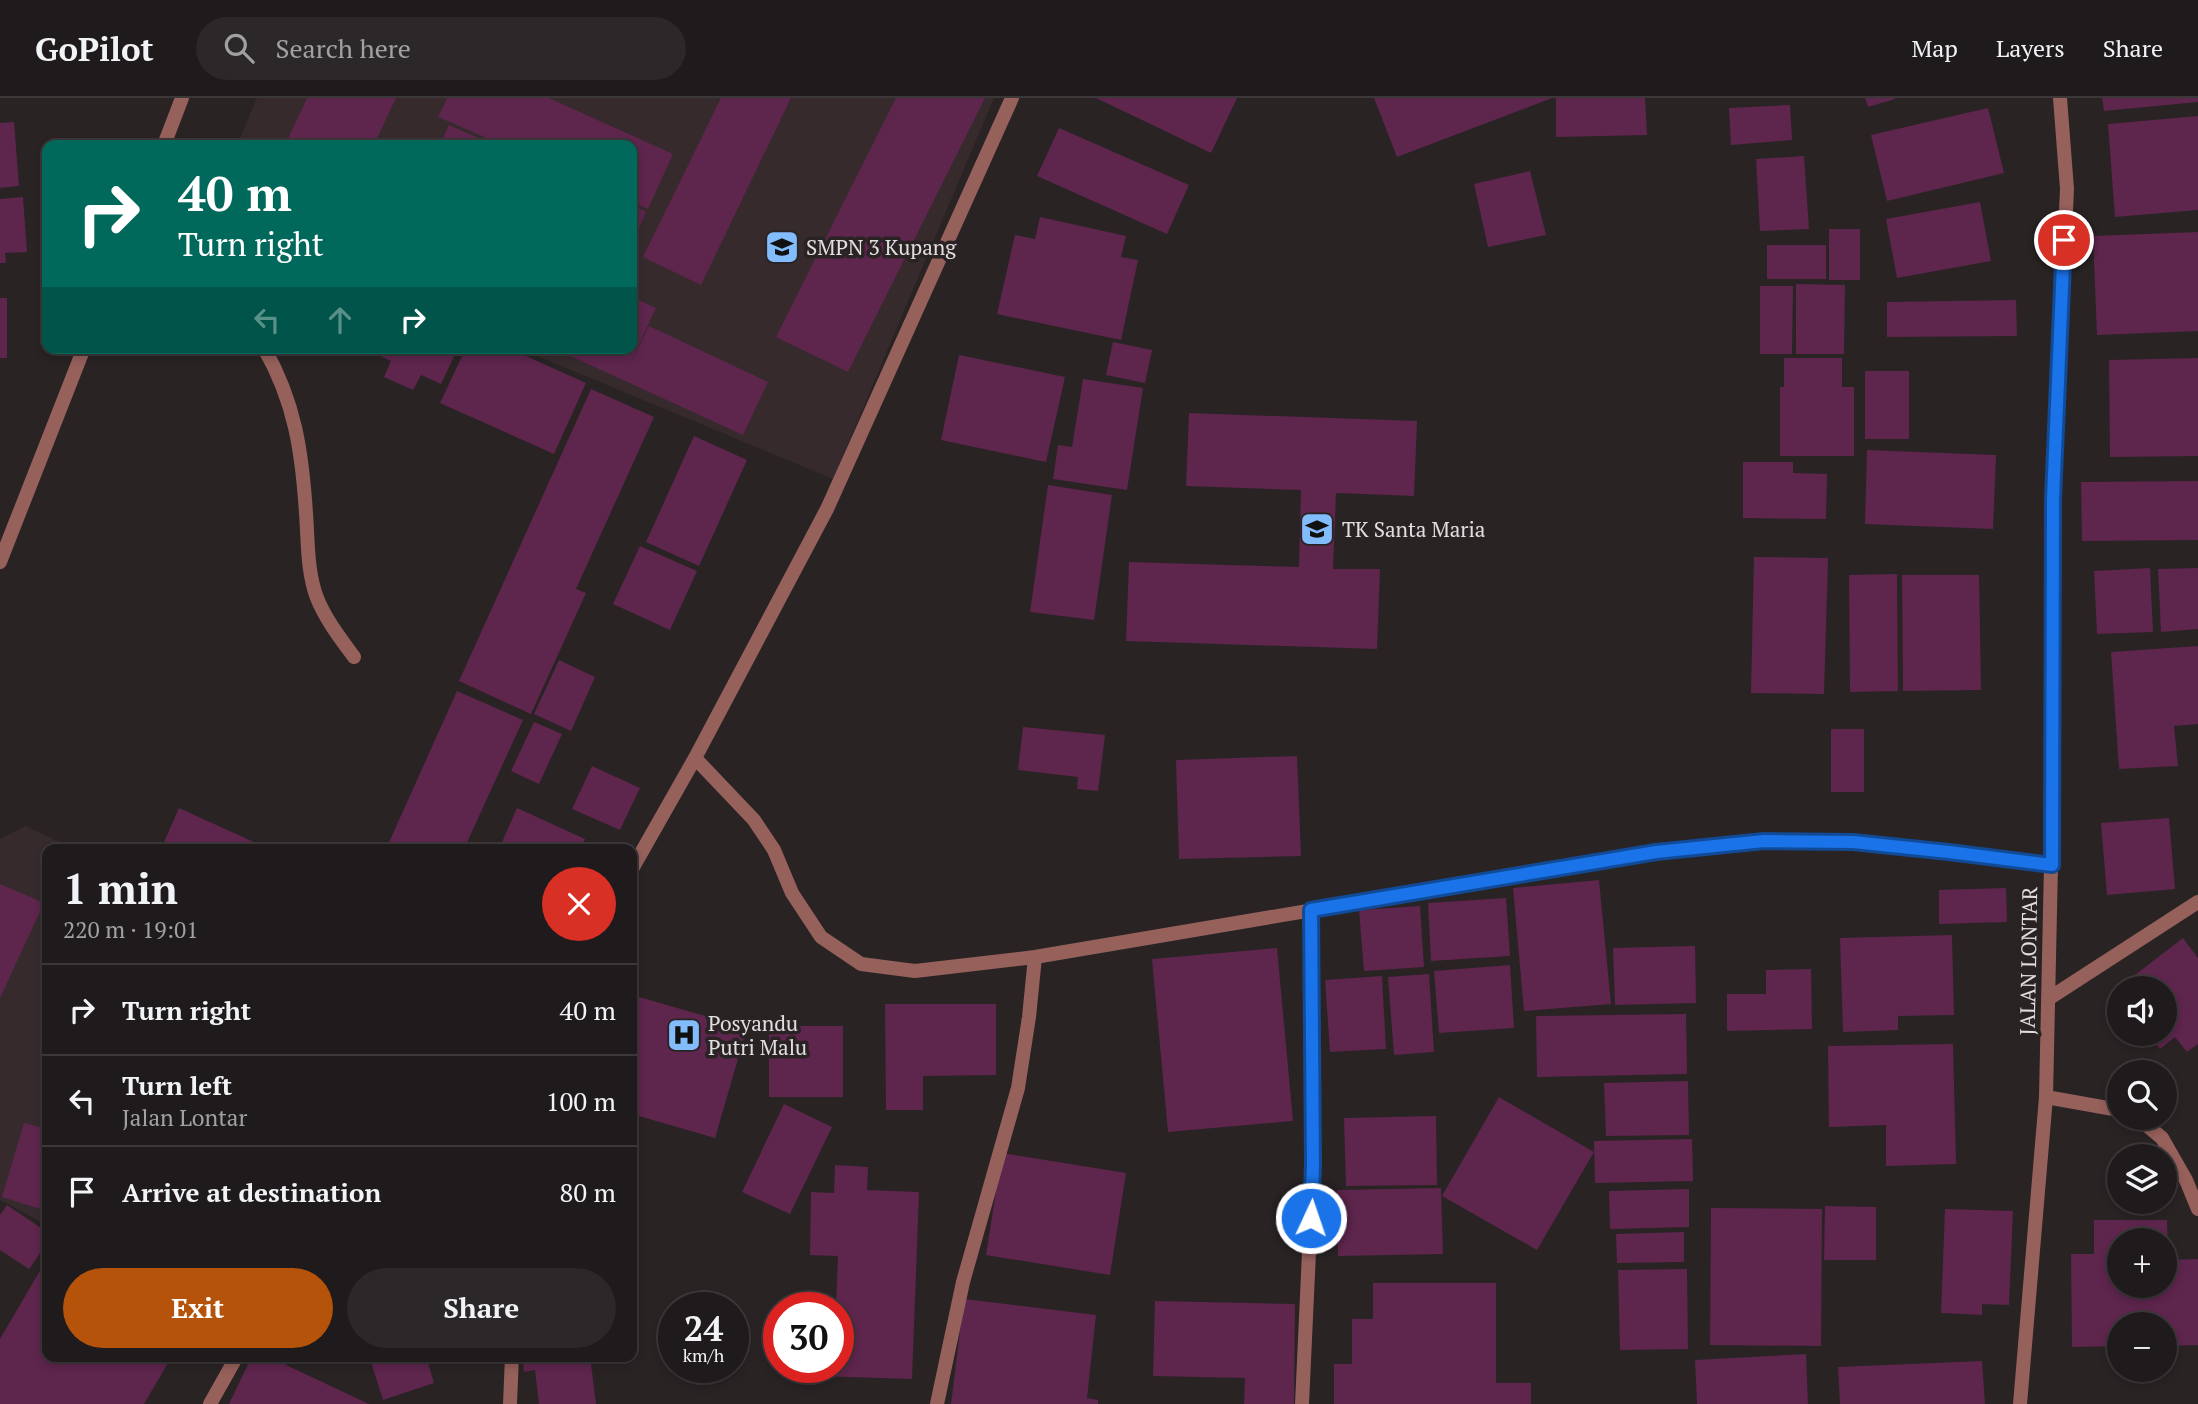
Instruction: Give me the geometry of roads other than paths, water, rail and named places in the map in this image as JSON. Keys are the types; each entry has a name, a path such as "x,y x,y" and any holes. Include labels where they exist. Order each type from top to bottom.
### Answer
{"street":[{"path":"166,140 182,98"},
{"path":"637,860 695,758 827,509 1012,98"},
{"name":"JALAN LONTAR","path":"2021,1404 2046,1097 2052,865 2053,499 2067,189 2060,98"},
{"path":"0,562 82,354"},
{"path":"267,354 292,409 302,458 309,557 316,596 332,626 354,657"},
{"path":"695,758 754,820 774,850 792,893 821,937 861,964 915,971 1035,957 1656,852 1764,841 1853,842 2052,865"},
{"path":"2048,999 2198,902"},
{"path":"1302,1404 1313,1165 1311,910"},
{"path":"937,1404 963,1282 1018,1088 1035,957"},
{"path":"2046,1097 2107,1108"},
{"path":"2152,1130 2162,1138 2198,1209"},
{"path":"210,1404 234,1362"},
{"path":"510,1404 512,1362"}],"place":[{"name":"SMPN 3 Kupang","path":"782,247"},
{"name":"TK Santa Maria","path":"1317,529"},
{"name":"Posyandu Putri Malu","path":"684,1035"}]}
